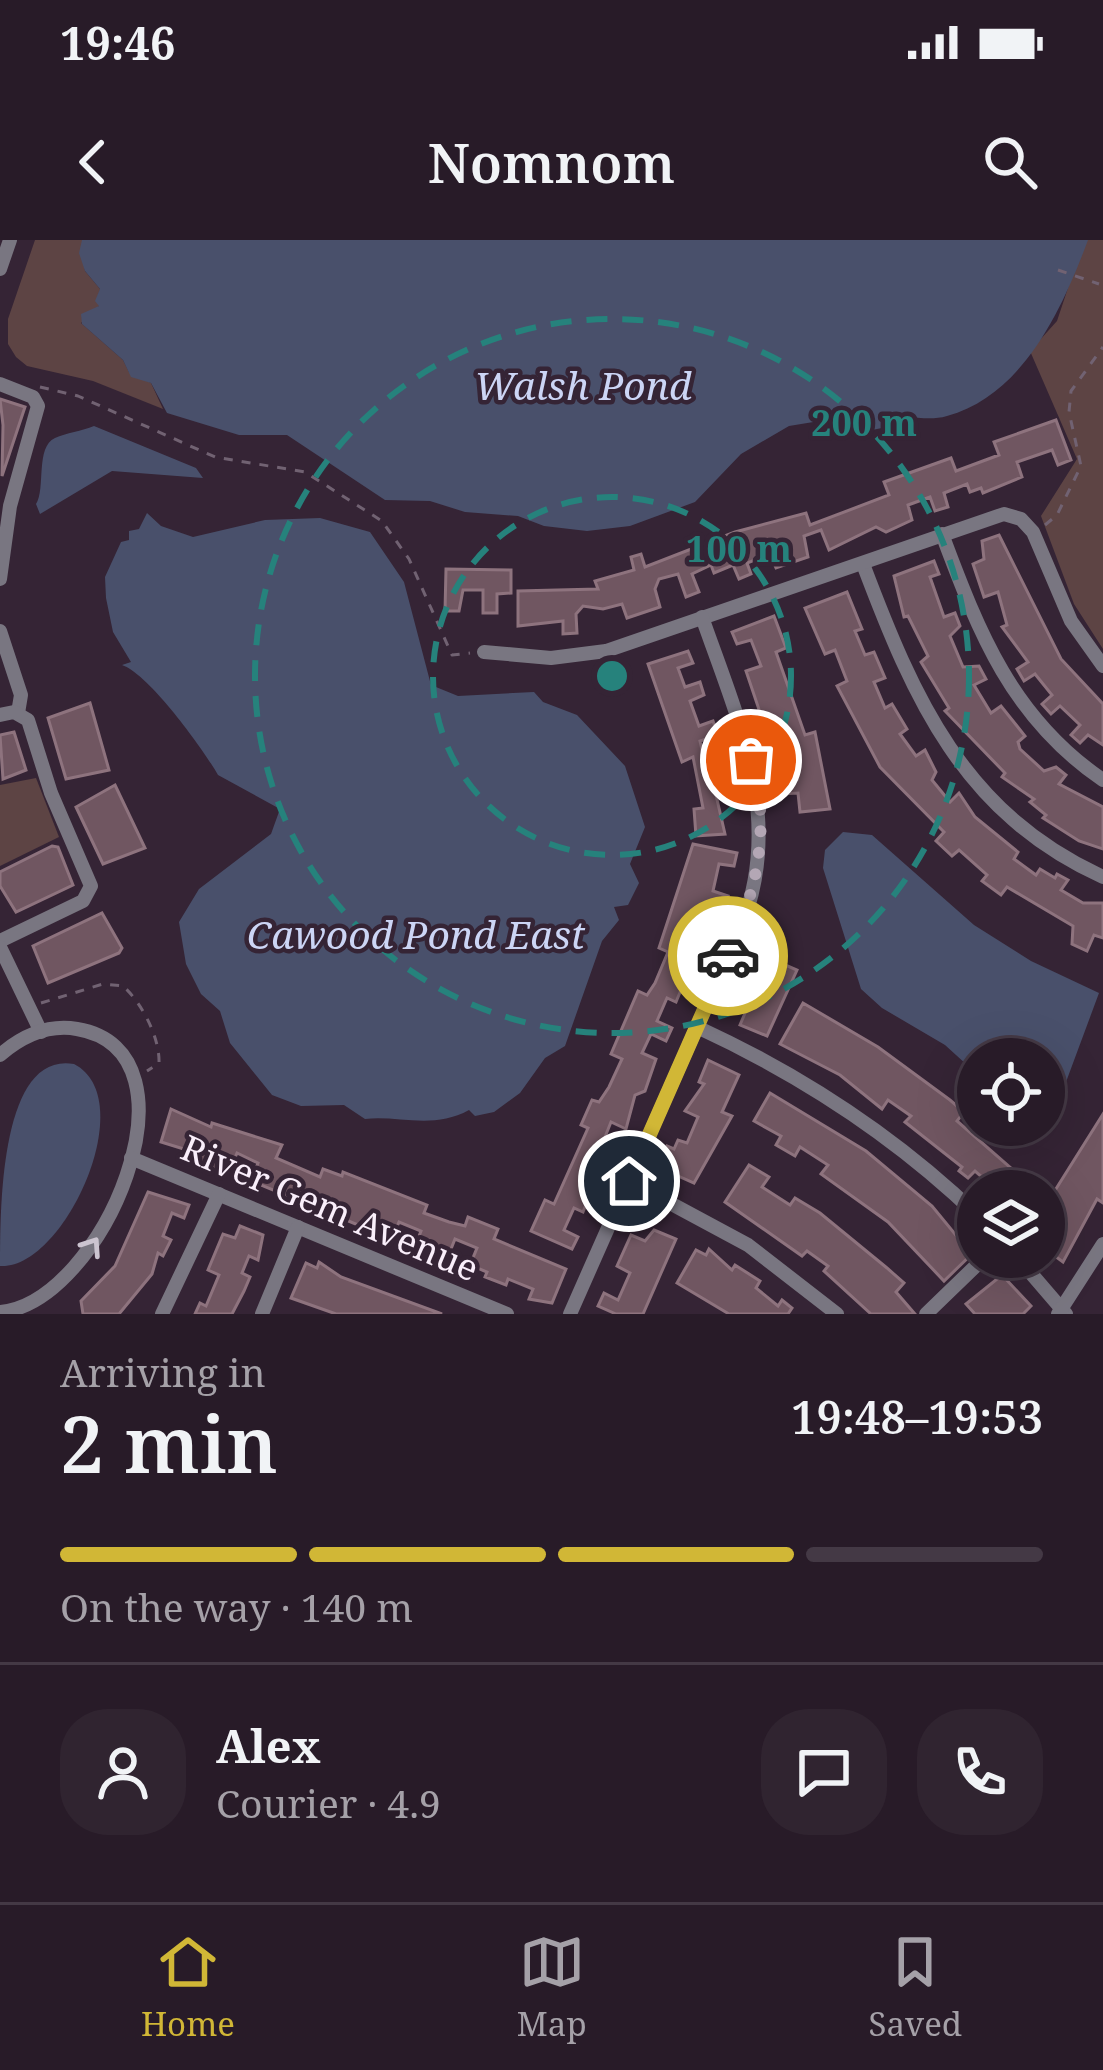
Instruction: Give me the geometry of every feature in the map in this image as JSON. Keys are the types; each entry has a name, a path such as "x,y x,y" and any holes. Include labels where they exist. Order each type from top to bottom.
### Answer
{"street":[{"path":"0,269 10,240"},
{"path":"0,384 33,397 38,411 10,506 0,579"},
{"path":"484,652 579,657 1004,514 1021,519 1034,532 1070,621 1103,666"},
{"path":"942,534 983,642 1008,687 1048,736 1103,780"},
{"path":"863,564 914,692 956,759 1019,823 1103,877"},
{"path":"570,1314 751,901 762,841 755,772 702,617"},
{"path":"0,631 20,691 18,713"},
{"path":"0,715 18,713 30,724 51,793 92,886 83,901 0,944 41,1031"},
{"path":"697,1027 798,1078 868,1124 957,1198"},
{"path":"0,1055 41,1031 88,1032 122,1058 140,1107 131,1158 105,1225 80,1263 38,1298 0,1312"},
{"name":"River Gem Avenue","path":"131,1158 507,1314"},
{"path":"629,1181 748,1245 837,1314"},
{"path":"162,1314 219,1194"},
{"path":"262,1314 298,1227"},
{"path":"1034,1278 1062,1312 1103,1244"},
{"path":"926,1314 963,1278"}],"path":[{"path":"1058,270 1099,284"},
{"path":"1034,532 1055,518 1079,471 1069,399 1103,347"},
{"path":"33,386 78,396 215,457 314,476 392,532 452,656 484,652"},
{"path":"41,1003 103,984 123,986 142,1007 160,1054 159,1064 146,1072"}],"shaded area":[{"path":"35,240 82,240 85,271 100,289 99,306 81,323 123,360 129,372 151,383 163,409 93,381 27,366 16,357 8,344 8,319"},
{"path":"1084,240 1103,240 1103,649 1074,604 1041,516 1077,459 1030,351 1057,321"},
{"path":"36,778 59,837 0,866 0,785"}],"water":[{"name":"Walsh Pond","path":"82,240 1088,240 1037,345 998,389 974,405 940,418 893,419 892,426 872,430 850,416 789,426 741,454 695,502 630,526 587,531 544,526 518,516 465,512 430,501 385,500 287,435 239,435 167,413 151,383 131,377 123,360 82,324 81,314 99,306 95,301 100,289 85,271 79,253"},
{"path":"94,426 196,468 203,478 112,471 40,514 36,504 49,443"},
{"name":"Cawood Pond East","path":"147,513 161,526 193,537 265,520 320,518 370,532 404,582 431,685 458,696 534,692 543,702 577,715 625,766 645,827 630,864 639,883 628,905 614,907 619,920 602,941 565,1046 545,1058 520,1093 494,1112 475,1116 469,1110 429,1121 365,1119 344,1105 301,1106 272,1095 230,1043 220,1011 201,994 186,964 179,922 199,889 271,834 280,809 218,775 161,697 122,665 131,662 113,632 105,577 121,542 129,540 129,531 139,529"},
{"path":"843,832 872,835 974,925 1031,961 1099,993 1065,1083 1065,1038 957,1038 957,1056 861,989 823,868 825,850"},
{"path":"74,1064 93,1083 100,1111 97,1144 86,1180 48,1241 24,1260 0,1266 4,1173 18,1107 31,1082 50,1067"}],"building":[{"path":"0,399 25,407 2,476 3,425"},
{"path":"1056,420 1071,460 1058,465 1052,450 1017,462 1022,477 983,493 981,488 970,492 967,484 944,493 948,507 935,511 930,497 908,505 912,520 886,532 876,527 829,550 821,530 804,536 808,557 776,568 770,554 747,563 751,574 739,579 733,565 714,573 711,565 692,574 699,592 686,597 678,574 659,579 655,589 660,607 627,618 622,604 603,609 583,606 576,614 577,633 563,634 563,621 518,626 518,591 598,589 595,581 634,570 631,557 641,554 645,567 735,532 806,513 810,525 889,495 884,482 951,458 956,471 999,455 994,442"},
{"path":"999,535 1061,659 1103,704 1103,745 1088,735 1080,743 1071,735 1080,725 1060,706 1051,714 1042,704 1052,695 1035,674 1024,681 1017,669 1028,662 1002,627 1007,625 998,592 984,597 973,564 984,559 982,541"},
{"path":"934,561 939,574 930,577 944,617 955,613 960,626 950,636 963,667 979,666 986,679 974,685 991,713 1001,706 1025,736 1018,742 1020,749 1044,771 1056,767 1066,775 1059,784 1103,807 1103,849 1079,841 1043,818 1046,815 1030,802 1034,799 1002,777 1005,773 945,711 949,708 921,662 928,656 908,616 904,617 894,576"},
{"path":"446,569 511,570 511,593 497,594 497,613 483,613 483,590 463,590 459,611 445,611"},
{"path":"847,592 862,629 855,631 865,655 874,652 885,678 874,682 885,708 892,704 907,729 900,734 916,756 925,750 936,772 932,780 950,802 959,793 975,817 1018,852 1014,859 1036,875 1040,869 1055,878 1057,874 1068,880 1061,890 1083,903 1103,903 1103,938 1094,935 1087,951 1072,944 1073,926 1007,887 1001,895 982,881 987,875 959,850 952,856 936,841 944,832 880,767 837,686 847,681 835,650 825,654 805,608"},
{"path":"774,616 786,648 776,652 805,735 815,732 830,809 800,812 798,793 782,794 781,780 797,779 789,754 775,757 746,671 761,666 751,640 737,644 732,632"},
{"path":"688,651 693,663 678,668 685,687 700,682 704,695 690,701 699,726 713,721 718,735 700,741 705,764 724,759 730,777 729,791 716,795 725,834 696,836 694,809 703,808 693,757 682,762 648,664"},
{"path":"90,703 109,770 66,779 48,718"},
{"path":"14,732 26,770 3,779 0,735"},
{"path":"115,785 145,848 103,864 76,807"},
{"path":"693,844 737,853 734,866 719,864 713,891 728,896 723,908 709,904 689,937 689,946 704,952 686,992 681,990 676,1002 667,998 657,1021 672,1028 666,1041 651,1034 642,1053 656,1059 645,1091 635,1095 626,1129 611,1122 603,1142 612,1146 612,1158 597,1200 587,1202 583,1212 574,1208 564,1230 578,1237 572,1249 531,1231 545,1200 554,1204 588,1128 581,1125 592,1100 599,1102 622,1059 611,1054 638,991 647,995 668,952 659,948"},
{"path":"58,847 73,885 16,912 0,886 0,872"},
{"path":"102,913 122,948 119,953 48,983 33,946"},
{"path":"769,958 797,970 767,1036 740,1025 748,1006 733,999 746,970 760,976"},
{"path":"803,1003 878,1047 957,1106 957,1146 986,1146 1013,1170 960,1170 962,1167 905,1122 911,1116 888,1100 882,1109 840,1075 780,1044"},
{"path":"708,1060 739,1075 722,1112 732,1116 694,1183 658,1167 667,1146 674,1149 678,1140 687,1143 698,1117 685,1111 704,1084 699,1082"},
{"path":"770,1093 866,1151 932,1206 957,1236 957,1268 944,1281 888,1222 821,1174 828,1165 800,1147 795,1156 776,1145 781,1136 754,1121"},
{"path":"171,1109 211,1127 212,1123 282,1145 276,1158 320,1177 323,1169 342,1176 343,1172 427,1205 424,1213 465,1226 468,1217 498,1229 494,1239 566,1269 552,1303 529,1299 533,1289 508,1279 506,1285 485,1277 487,1272 470,1265 477,1248 455,1239 449,1254 437,1249 434,1257 414,1249 421,1231 399,1222 392,1239 251,1181 258,1163 237,1153 232,1165 221,1160 217,1170 198,1159 200,1154 161,1142"},
{"path":"1103,1114 1103,1203 1097,1199 1065,1258 1065,1175"},
{"path":"749,1165 769,1177 762,1187 790,1205 795,1198 820,1213 904,1283 896,1292 915,1314 871,1314 824,1271 828,1266 807,1251 802,1256 725,1202"},
{"path":"148,1192 189,1205 184,1218 172,1213 163,1236 171,1240 163,1256 158,1253 152,1274 119,1314 83,1314 81,1301 115,1266"},
{"path":"240,1226 263,1235 258,1260 249,1256 242,1273 250,1277 244,1291 232,1314 195,1314 200,1303 206,1306 219,1275 208,1270 223,1234 235,1238"},
{"path":"654,1230 676,1239 643,1314 616,1314 598,1306 604,1293 618,1300 630,1273 617,1266 631,1235 645,1241"},
{"path":"709,1249 732,1270 735,1265 760,1281 756,1288 778,1306 782,1300 792,1308 788,1314 729,1314 677,1283 696,1250 706,1255"},
{"path":"319,1262 341,1277 442,1314 336,1314 291,1298 306,1263 317,1268"},
{"path":"998,1278 1005,1278 1031,1306 1023,1314 975,1314 966,1304"}],"way so far":[{"path":"728,956 751,901 760,853 760,804 751,760"}],"route":[{"path":"629,1181 728,956"}]}
